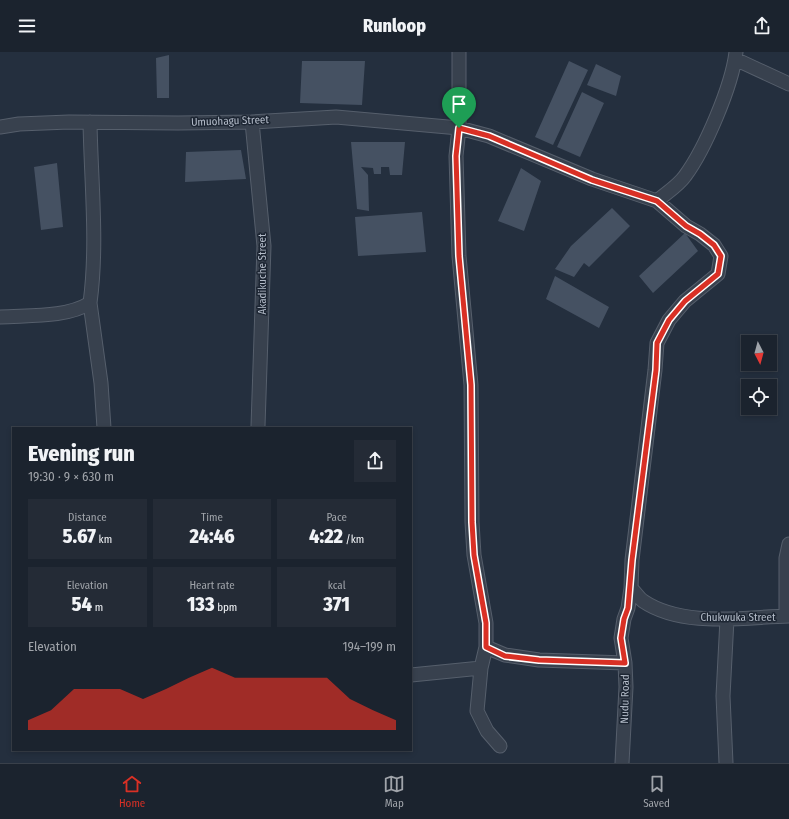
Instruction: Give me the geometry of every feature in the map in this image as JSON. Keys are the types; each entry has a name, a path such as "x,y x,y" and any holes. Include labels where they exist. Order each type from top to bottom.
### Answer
{"street":[{"path":"459,52 459,128 456,156 459,256 471,385 472,522 474,555 486,623 486,647 481,668 477,711 481,722 500,746"},
{"path":"657,201 684,178 701,151 721,103 736,56 789,84"},
{"name":"Umuohagu Street","path":"0,127 19,124 90,122 252,122 336,117 459,128 489,136 592,180 657,201"},
{"path":"90,122 93,250 90,303 101,383 104,427"},
{"name":"Akadikuche Street","path":"252,122 264,246 258,426"},
{"name":"Nudu Road","path":"622,763 626,711 625,663 621,638 631,588 632,560 656,370 657,343 669,320 685,301 718,274 721,256 714,245 700,234 686,226 657,201"},
{"path":"0,318 64,313 81,308 90,303"},
{"path":"787,616 786,558 789,544"},
{"name":"Chukwuka Street","path":"631,588 642,601 669,613 686,616 727,619 787,616"},
{"path":"726,763 723,696 727,619"},
{"path":"486,647 505,656 539,660 625,663"},
{"path":"412,675 481,668"}],"building":[{"path":"169,55 169,98 157,98 156,58"},
{"path":"302,61 365,61 362,105 300,103"},
{"path":"569,61 588,70 553,145 535,137"},
{"path":"596,64 621,76 616,96 587,85"},
{"path":"582,92 604,103 580,157 557,147"},
{"path":"351,142 405,142 402,175 390,175 389,167 381,167 381,174 374,174 373,168 361,167 368,175 369,211 357,209"},
{"path":"241,150 246,179 185,182 186,152"},
{"path":"57,163 63,227 41,230 34,167"},
{"path":"521,168 541,181 524,231 498,221"},
{"path":"612,208 630,226 589,267 584,263 574,277 555,269 571,246"},
{"path":"422,212 426,252 358,256 355,217"},
{"path":"685,233 698,251 653,293 639,276"},
{"path":"555,276 609,307 599,328 546,299"}],"route":[{"path":"459,128 489,136 592,180 657,201 686,226 700,234 714,245 721,256 718,274 685,301 669,320 657,343 656,370 647,429 632,560 631,588 621,638 625,663 539,660 505,656 486,647 486,623 474,555 472,522 471,385 459,256 456,156 459,128"}]}
